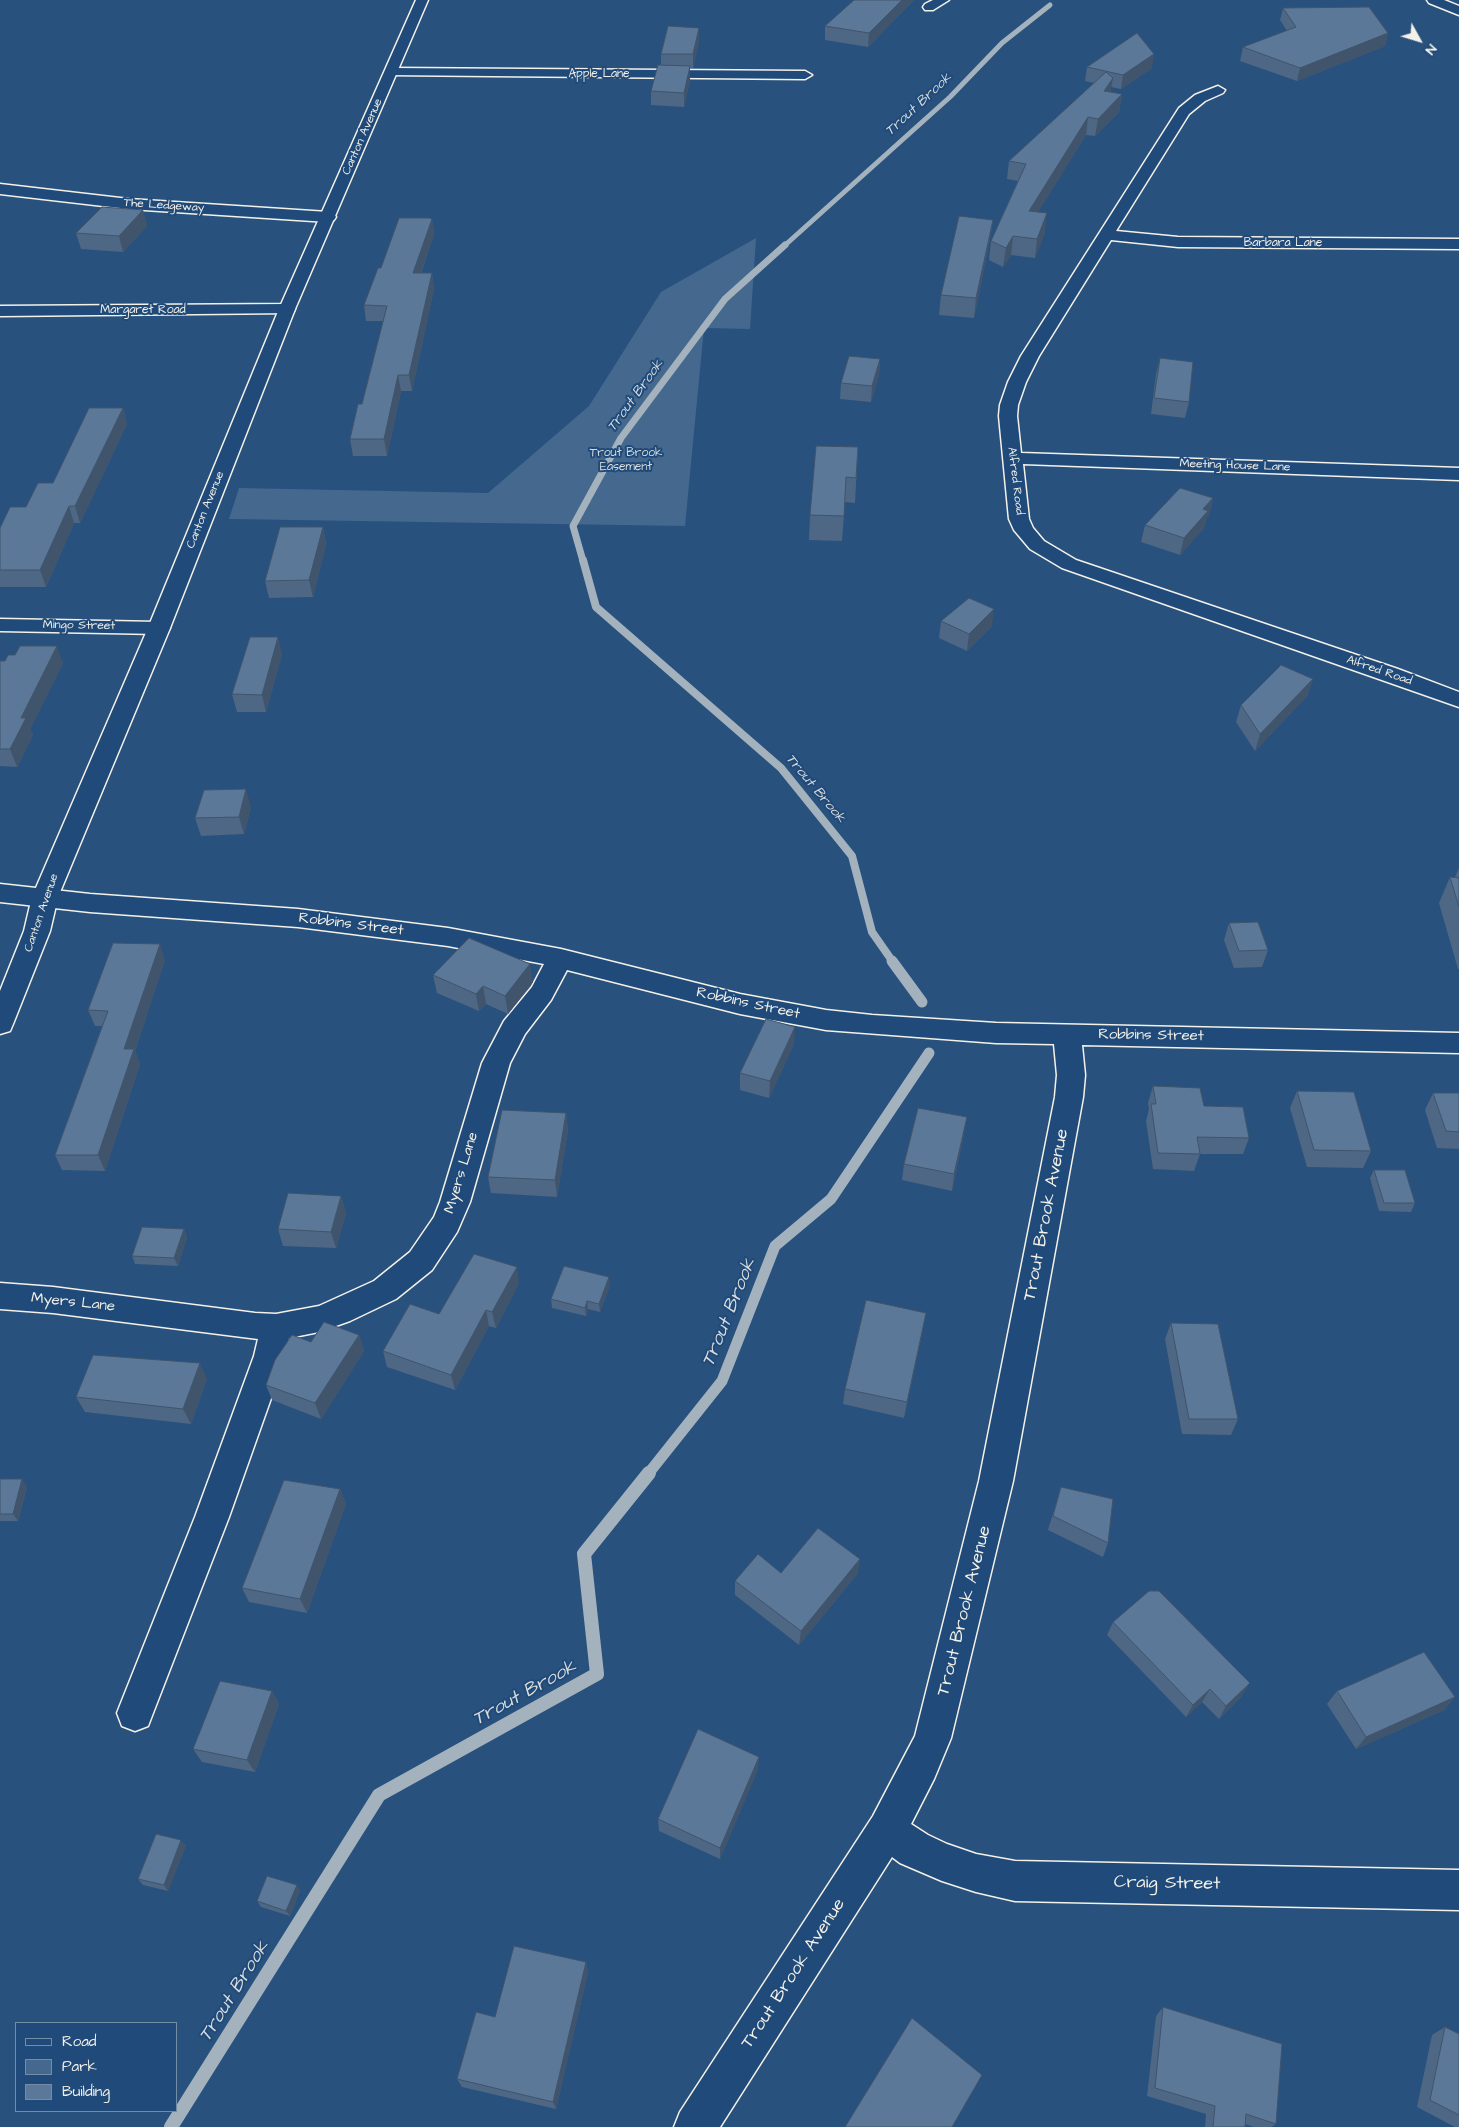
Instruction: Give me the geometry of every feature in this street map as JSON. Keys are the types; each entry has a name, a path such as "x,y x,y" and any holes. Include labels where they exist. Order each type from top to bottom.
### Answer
{"main road":[{"name":"Canton Avenue","path":"0,1024 38,931 45,897 159,628 287,309 422,0"},
{"path":"929,7 943,0"},
{"path":"1434,0 1459,11"},
{"name":"Apple Lane","path":"392,72 805,75"},
{"name":"Alfred Road","path":"1218,90 1200,98 1184,111 1108,235 1030,356 1017,382 1009,405 1008,416 1019,519 1030,537 1046,552 1084,569 1390,674 1459,700"},
{"name":"The Ledgeway","path":"0,189 129,204 328,217"},
{"name":"Barbara Lane","path":"1108,235 1178,242 1459,244"},
{"name":"Margaret Road","path":"0,311 287,309"},
{"name":"Meeting House Lane","path":"1012,458 1459,474"},
{"name":"Mingo Street","path":"0,625 159,628"},
{"name":"Robbins Street","path":"0,893 90,903 249,914 343,923 448,937 561,958 740,1004 826,1020 955,1032 1459,1043"},
{"name":"Myers Lane","path":"0,1296 53,1300 255,1326 276,1327 319,1319 364,1301 385,1290 420,1261 446,1223 455,1202 496,1063 514,1028 542,993 561,958"},
{"name":"Trout Brook Avenue","path":"695,2127 887,1830 918,1774 933,1738 996,1481 1069,1097 1071,1076 1067,1034"},
{"path":"135,1713 215,1508 270,1356 276,1327"},
{"name":"Craig Street","path":"887,1830 914,1849 942,1862 976,1873 1015,1881 1459,1890"}],"green space":[{"name":"Trout Brook Easement","path":"756,238 750,329 704,328 685,526 229,519 239,488 488,493 589,406 661,292"}],"building":[{"path":"854,0 902,0 869,33 825,26"},
{"path":"1369,7 1388,33 1300,68 1243,47 1296,27 1283,8"},
{"path":"668,26 699,28 693,54 661,54"},
{"path":"1137,33 1154,54 1123,75 1087,67"},
{"path":"658,65 690,66 684,93 651,91"},
{"path":"1106,72 1113,78 1104,91 1122,94 1098,119 1088,117 1029,211 1047,213 1037,239 1013,236 1006,248 991,241 1026,164 1009,161"},
{"path":"102,207 143,210 119,236 76,233"},
{"path":"959,216 993,220 976,298 941,295"},
{"path":"399,218 432,219 413,273 432,273 409,375 398,375 384,439 350,439 358,404 362,404 387,306 364,305 378,268 381,268"},
{"path":"849,356 880,359 872,386 841,383"},
{"path":"1160,358 1193,362 1189,402 1154,398"},
{"path":"89,408 123,408 75,506 69,506 40,570 0,570 0,528 10,507 26,507 38,483 53,483"},
{"path":"816,446 858,447 856,478 846,477 844,516 810,515"},
{"path":"1180,488 1213,498 1203,509 1208,511 1184,538 1145,525"},
{"path":"280,527 323,527 309,580 265,581"},
{"path":"969,598 994,609 969,634 941,621"},
{"path":"250,637 278,637 262,695 232,694"},
{"path":"20,646 57,646 21,718 26,718 10,749 0,749 0,661 5,661 8,655 15,655"},
{"path":"1281,665 1313,679 1260,734 1241,705"},
{"path":"246,789 239,817 195,818 204,790"},
{"path":"1450,877 1459,878 1459,907"},
{"path":"1258,922 1268,950 1239,951 1229,923"},
{"path":"469,938 530,964 505,996 483,986 476,994 433,975"},
{"path":"113,943 160,944 124,1049 134,1049 98,1155 55,1155 108,1011 88,1010"},
{"path":"766,1019 795,1027 770,1081 740,1073"},
{"path":"1153,1086 1200,1088 1204,1106 1243,1107 1249,1138 1197,1137 1200,1154 1158,1153 1151,1104 1156,1104"},
{"path":"1297,1091 1354,1092 1371,1151 1314,1150"},
{"path":"1433,1093 1459,1093 1459,1132 1446,1131"},
{"path":"918,1108 967,1117 954,1174 904,1164"},
{"path":"502,1110 566,1113 555,1180 488,1177"},
{"path":"1374,1170 1405,1170 1415,1203 1384,1203"},
{"path":"288,1193 341,1196 331,1232 278,1229"},
{"path":"142,1227 184,1229 174,1258 132,1256"},
{"path":"474,1254 517,1267 492,1312 486,1310 451,1375 383,1351 410,1304 439,1314"},
{"path":"564,1266 609,1277 599,1304 587,1301 585,1308 551,1299"},
{"path":"866,1300 926,1313 907,1402 845,1389"},
{"path":"324,1322 359,1335 315,1403 266,1385 275,1360 292,1335 311,1342"},
{"path":"1171,1323 1218,1324 1238,1419 1189,1419"},
{"path":"93,1355 200,1363 183,1409 76,1397"},
{"path":"0,1479 22,1479 13,1514 0,1514"},
{"path":"284,1480 340,1489 300,1599 242,1588"},
{"path":"1061,1487 1113,1499 1108,1543 1053,1516"},
{"path":"818,1528 860,1559 801,1631 735,1581 758,1554 781,1573"},
{"path":"1149,1591 1159,1591 1250,1683 1226,1706 1210,1689 1193,1705 1113,1622"},
{"path":"1424,1652 1455,1697 1366,1737 1337,1691"},
{"path":"220,1681 272,1691 247,1760 193,1749"},
{"path":"698,1729 759,1757 720,1848 658,1819"},
{"path":"156,1834 181,1840 164,1885 138,1879"},
{"path":"267,1876 297,1885 286,1911 257,1901"},
{"path":"514,1946 586,1962 553,2102 457,2079 476,2012 495,2017"},
{"path":"1163,2007 1282,2044 1276,2124 1246,2114 1245,2127 1213,2127 1215,2106 1155,2088"},
{"path":"912,2018 982,2075 952,2127 845,2127"},
{"path":"1445,2027 1459,2034 1459,2115 1430,2100"}],"waterway":[{"name":"Trout Brook","path":"783,247 950,97 1002,43 1050,5"},
{"name":"Trout Brook","path":"583,561 573,526 621,438 725,299 785,245"},
{"name":"Trout Brook","path":"583,560 596,607 781,768 852,856 872,932 893,962"},
{"name":"Trout Brook","path":"892,961 922,1002"},
{"name":"Trout Brook","path":"648,1474 722,1381 775,1246 831,1199 929,1053"},
{"name":"Trout Brook","path":"171,2127 379,1795 597,1674 584,1554 649,1473"}]}
